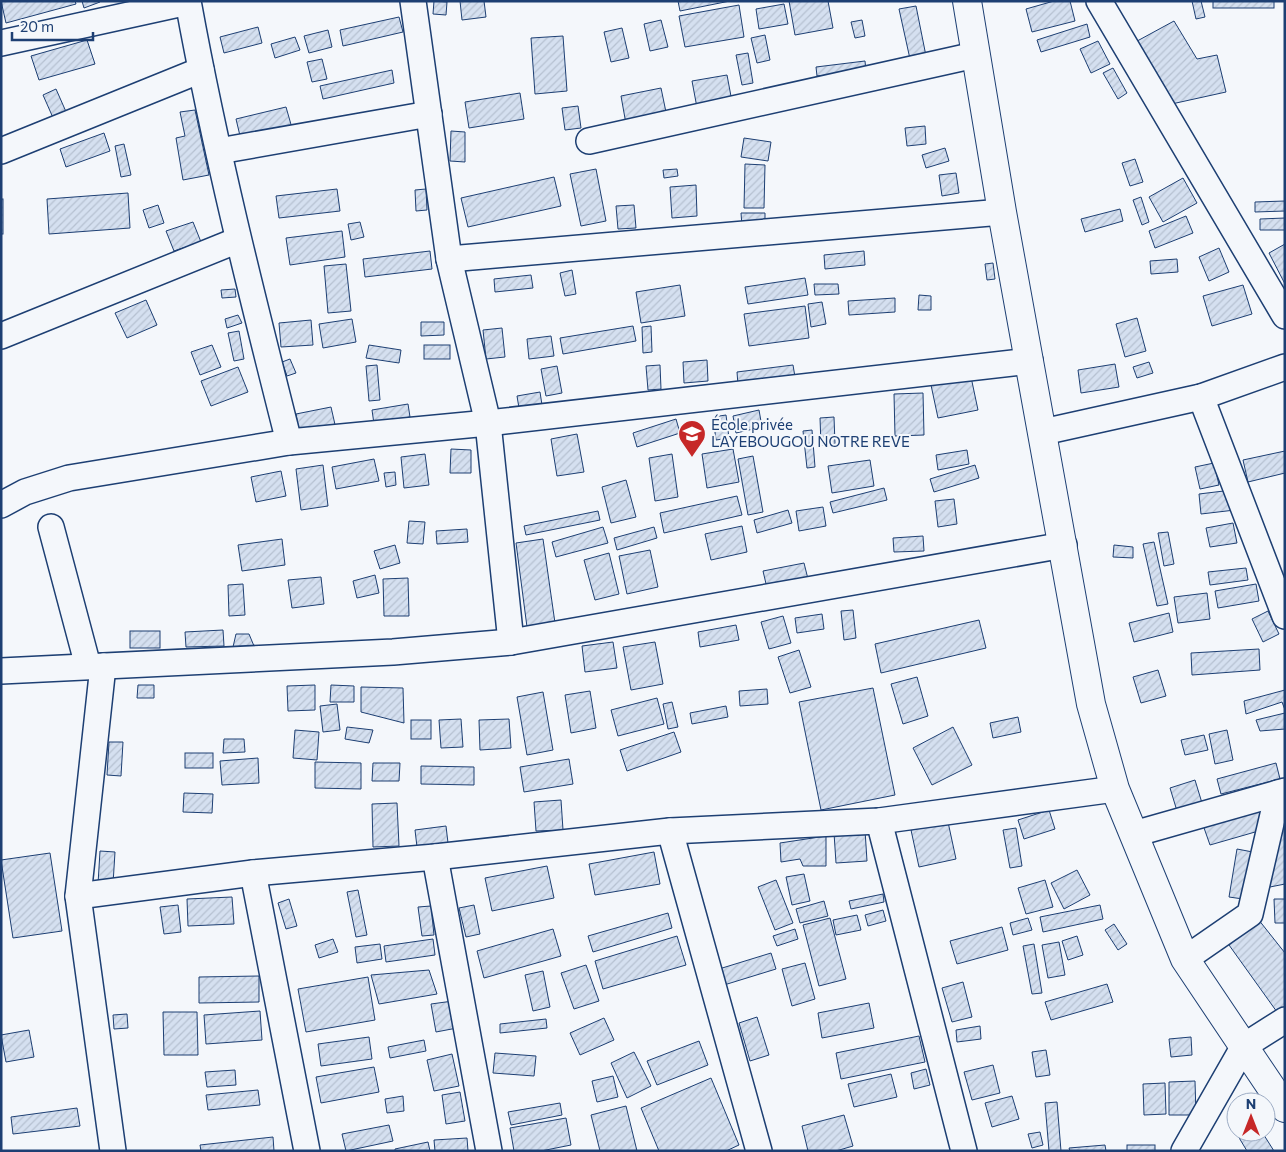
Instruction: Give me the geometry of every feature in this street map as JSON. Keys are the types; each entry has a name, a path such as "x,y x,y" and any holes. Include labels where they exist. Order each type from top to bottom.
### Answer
{"main road":[{"path":"967,1 1002,212 1092,704 1115,789 1185,959 1285,1108"}],"street":[{"path":"413,1 449,259 488,423 512,642"},
{"path":"1098,1 1285,316"},
{"path":"1,43 188,2 238,240 289,442"},
{"path":"589,142 975,55"},
{"path":"1,151 201,70"},
{"path":"219,150 429,114"},
{"path":"449,259 1002,212"},
{"path":"1,336 238,240"},
{"path":"1,505 25,492 70,478 289,442 488,423 1030,361"},
{"path":"1043,432 1201,397 1285,367"},
{"path":"1201,397 1285,616"},
{"path":"51,527 95,666 78,896 113,1151"},
{"path":"1,671 393,652 512,642 1064,545"},
{"path":"78,896 253,873 435,858 670,831 879,821 1115,789"},
{"path":"1134,834 1281,792"},
{"path":"1185,959 1250,914 1281,792"},
{"path":"879,821 964,1151"},
{"path":"670,831 759,1151"},
{"path":"435,858 489,1151"},
{"path":"253,873 307,1151"},
{"path":"1184,1151 1244,1046 1285,1020"}],"building":[{"path":"1,1 75,1 76,4 6,23"},
{"path":"82,1 100,1 100,2 84,8"},
{"path":"434,1 447,2 446,15 433,14"},
{"path":"460,1 484,1 486,17 462,20"},
{"path":"678,1 730,1 680,11"},
{"path":"789,1 828,1 833,28 795,35"},
{"path":"1054,1 1070,1 1075,21 1032,32 1026,9"},
{"path":"1192,1 1201,1 1205,17 1196,19"},
{"path":"1213,1 1274,1 1274,8 1213,8"},
{"path":"784,4 788,24 759,29 756,9"},
{"path":"739,5 744,37 685,47 679,16"},
{"path":"916,6 926,56 910,59 899,9"},
{"path":"399,17 403,32 343,46 340,30"},
{"path":"661,20 668,47 650,51 644,24"},
{"path":"862,20 865,36 855,38 851,22"},
{"path":"1174,21 1197,59 1217,55 1226,92 1167,105 1128,46"},
{"path":"1087,24 1090,37 1041,52 1037,40"},
{"path":"258,27 262,43 224,53 220,37"},
{"path":"622,28 629,58 611,62 604,32"},
{"path":"328,30 332,47 309,53 304,36"},
{"path":"765,35 770,60 757,63 751,38"},
{"path":"563,36 567,91 535,94 531,38"},
{"path":"295,37 300,50 275,58 271,44"},
{"path":"87,40 95,64 39,80 31,56"},
{"path":"1098,41 1110,64 1091,73 1080,49"},
{"path":"748,53 753,83 742,85 736,55"},
{"path":"322,59 327,79 312,82 307,62"},
{"path":"865,61 866,71 817,76 816,67"},
{"path":"1113,68 1127,93 1118,99 1103,73"},
{"path":"392,70 394,83 323,99 320,86"},
{"path":"727,75 733,107 698,113 692,81"},
{"path":"661,88 667,117 626,124 621,96"},
{"path":"56,89 67,114 54,120 43,95"},
{"path":"520,93 524,119 469,128 465,102"},
{"path":"578,106 581,128 565,130 562,108"},
{"path":"286,107 292,128 241,140 236,119"},
{"path":"195,110 209,175 183,180 176,138 185,136 180,112"},
{"path":"925,126 926,144 907,146 905,128"},
{"path":"451,131 465,132 465,162 450,161"},
{"path":"104,133 110,151 66,167 60,149"},
{"path":"744,138 771,142 768,161 741,157"},
{"path":"124,144 131,175 121,177 115,146"},
{"path":"945,148 949,161 926,168 922,155"},
{"path":"1135,159 1143,182 1130,186 1122,163"},
{"path":"745,164 765,165 764,208 744,208"},
{"path":"596,169 606,221 581,226 570,174"},
{"path":"677,169 678,176 664,178 663,170"},
{"path":"956,173 959,193 942,196 939,175"},
{"path":"554,177 561,206 468,227 461,198"},
{"path":"1183,178 1197,203 1163,222 1149,197"},
{"path":"696,185 697,216 672,218 670,187"},
{"path":"337,189 340,211 279,218 276,196"},
{"path":"426,189 427,210 416,211 415,190"},
{"path":"128,193 130,228 49,234 47,199"},
{"path":"1141,197 1149,222 1142,225 1133,200"},
{"path":"1,199 3,199 3,234 1,234"},
{"path":"1285,201 1285,211 1255,212 1255,202"},
{"path":"158,205 164,223 149,228 143,210"},
{"path":"634,205 636,228 618,229 616,206"},
{"path":"1120,209 1123,221 1085,232 1081,219"},
{"path":"741,213 765,213 765,225 742,226"},
{"path":"1186,216 1193,233 1155,248 1149,231"},
{"path":"1285,218 1285,230 1260,230 1260,219"},
{"path":"193,222 201,242 174,251 166,231"},
{"path":"360,222 364,237 351,240 348,224"},
{"path":"342,231 345,257 290,265 286,238"},
{"path":"1285,244 1285,284 1269,253"},
{"path":"1219,248 1229,272 1209,281 1199,257"},
{"path":"430,251 432,269 365,277 363,259"},
{"path":"864,251 865,265 825,269 824,255"},
{"path":"1177,259 1178,272 1151,274 1150,261"},
{"path":"993,263 995,279 987,280 985,264"},
{"path":"346,264 351,311 328,313 324,266"},
{"path":"572,270 576,294 565,296 560,273"},
{"path":"531,275 533,288 495,292 494,279"},
{"path":"805,278 808,295 748,304 745,287"},
{"path":"814,284 838,284 839,294 815,295"},
{"path":"680,285 685,316 641,323 636,292"},
{"path":"1243,285 1252,314 1212,326 1203,296"},
{"path":"235,289 236,297 222,298 221,290"},
{"path":"919,295 931,296 931,310 918,310"},
{"path":"895,298 895,312 849,315 848,301"},
{"path":"146,300 157,325 127,338 115,313"},
{"path":"822,302 826,324 811,327 808,304"},
{"path":"805,306 809,338 749,346 744,314"},
{"path":"238,315 242,323 227,328 225,319"},
{"path":"1137,318 1146,351 1125,357 1116,324"},
{"path":"352,319 356,342 323,348 319,324"},
{"path":"311,320 313,345 281,347 279,323"},
{"path":"421,322 444,322 444,335 421,336"},
{"path":"633,326 636,341 563,354 560,338"},
{"path":"651,326 652,352 643,353 642,327"},
{"path":"502,328 505,357 486,359 483,330"},
{"path":"239,331 244,359 234,361 228,333"},
{"path":"551,336 554,356 529,359 527,339"},
{"path":"212,345 221,367 200,375 191,352"},
{"path":"369,345 401,350 399,363 366,358"},
{"path":"424,345 450,345 450,359 424,359"},
{"path":"290,359 296,373 287,376 282,362"},
{"path":"707,360 708,381 684,383 683,362"},
{"path":"1149,362 1153,373 1137,378 1133,367"},
{"path":"1115,364 1119,387 1081,393 1078,370"},
{"path":"377,365 380,400 369,401 366,366"},
{"path":"660,365 661,389 648,390 646,366"},
{"path":"793,365 795,377 738,385 737,372"},
{"path":"557,366 562,393 546,396 541,369"},
{"path":"238,367 248,392 211,406 201,381"},
{"path":"971,377 978,410 938,418 931,385"},
{"path":"540,392 542,405 519,408 517,396"},
{"path":"923,393 924,435 895,436 894,394"},
{"path":"408,404 410,417 374,424 372,410"},
{"path":"331,407 336,429 300,436 296,414"},
{"path":"759,410 762,427 736,433 733,416"},
{"path":"726,415 729,438 716,440 713,417"},
{"path":"834,417 835,444 821,445 820,418"},
{"path":"676,419 680,433 637,447 633,433"},
{"path":"812,430 815,467 807,468 803,431"},
{"path":"577,434 584,472 557,476 551,439"},
{"path":"451,449 471,450 471,473 450,473"},
{"path":"733,449 739,482 707,488 702,454"},
{"path":"967,450 969,464 938,470 936,455"},
{"path":"1285,451 1285,473 1248,482 1243,460"},
{"path":"425,454 429,485 404,488 401,457"},
{"path":"672,454 678,497 655,501 649,458"},
{"path":"753,456 763,512 748,515 738,459"},
{"path":"374,459 379,481 336,489 332,467"},
{"path":"870,460 874,486 832,493 828,466"},
{"path":"1214,463 1219,485 1200,489 1195,467"},
{"path":"323,465 328,506 301,510 296,469"},
{"path":"975,465 979,478 934,492 930,479"},
{"path":"281,471 286,496 256,502 251,477"},
{"path":"395,472 396,485 386,487 384,473"},
{"path":"626,480 636,517 611,523 602,487"},
{"path":"884,488 887,500 833,513 830,502"},
{"path":"1232,490 1235,510 1201,514 1199,494"},
{"path":"737,496 742,515 664,533 660,513"},
{"path":"954,499 957,524 938,527 935,501"},
{"path":"823,507 826,526 799,531 796,511"},
{"path":"788,510 792,523 757,533 754,520"},
{"path":"598,511 600,520 526,535 524,526"},
{"path":"409,521 425,522 423,544 407,543"},
{"path":"1233,523 1237,543 1210,547 1206,528"},
{"path":"742,526 747,552 711,560 705,534"},
{"path":"603,527 608,543 556,557 552,542"},
{"path":"654,527 657,538 617,550 614,538"},
{"path":"467,529 468,542 437,544 436,531"},
{"path":"1168,532 1174,564 1164,566 1158,533"},
{"path":"923,536 924,551 894,552 893,538"},
{"path":"282,539 285,565 242,571 238,545"},
{"path":"543,539 555,623 527,627 516,543"},
{"path":"1154,542 1168,604 1157,606 1143,544"},
{"path":"395,545 400,563 380,569 374,551"},
{"path":"1114,545 1133,547 1133,558 1113,557"},
{"path":"650,550 658,587 627,594 619,556"},
{"path":"609,553 619,594 595,600 584,560"},
{"path":"804,563 808,579 767,588 763,571"},
{"path":"1246,568 1248,580 1210,585 1208,572"},
{"path":"375,575 379,593 357,598 353,581"},
{"path":"321,577 324,604 292,608 288,580"},
{"path":"408,578 409,616 384,616 383,579"},
{"path":"243,584 245,615 229,616 228,585"},
{"path":"1256,584 1259,601 1218,608 1215,591"},
{"path":"1207,593 1210,619 1178,623 1174,597"},
{"path":"853,610 856,638 844,640 841,611"},
{"path":"1268,611 1279,634 1263,642 1252,619"},
{"path":"1169,613 1173,632 1134,642 1129,623"},
{"path":"822,614 824,629 797,633 795,618"},
{"path":"783,616 791,643 769,649 761,622"},
{"path":"979,620 986,648 881,673 875,644"},
{"path":"736,625 739,640 700,647 698,632"},
{"path":"223,630 224,646 186,647 185,632"},
{"path":"130,631 160,631 160,648 130,648"},
{"path":"236,634 249,634 254,646 233,647"},
{"path":"613,642 617,668 585,672 582,646"},
{"path":"655,642 663,684 631,690 623,647"},
{"path":"1259,649 1260,670 1192,675 1191,653"},
{"path":"799,650 811,687 790,693 778,657"},
{"path":"1158,670 1166,696 1141,703 1133,677"},
{"path":"917,677 928,716 903,724 891,684"},
{"path":"138,685 154,685 154,698 137,698"},
{"path":"315,685 315,710 288,711 287,686"},
{"path":"331,685 354,686 354,702 330,702"},
{"path":"361,687 403,688 404,723 361,712"},
{"path":"873,688 895,795 821,810 799,702"},
{"path":"767,689 768,704 740,706 739,691"},
{"path":"1285,690 1285,710 1282,702 1246,714 1244,701"},
{"path":"590,691 596,728 571,733 565,695"},
{"path":"543,692 553,750 527,755 517,697"},
{"path":"657,698 664,724 618,736 611,710"},
{"path":"672,702 678,727 668,729 663,704"},
{"path":"337,704 340,730 323,732 320,706"},
{"path":"726,706 728,717 692,724 690,713"},
{"path":"1285,713 1285,729 1260,731 1256,720"},
{"path":"1018,717 1021,732 993,738 990,723"},
{"path":"461,719 463,747 441,748 439,720"},
{"path":"509,719 511,748 480,750 479,720"},
{"path":"411,720 431,720 431,739 411,739"},
{"path":"347,727 373,730 369,743 345,739"},
{"path":"953,727 972,765 932,785 913,748"},
{"path":"295,730 319,732 317,760 293,758"},
{"path":"1227,730 1233,760 1215,764 1209,734"},
{"path":"674,732 681,752 627,771 620,750"},
{"path":"1204,735 1208,750 1185,755 1181,740"},
{"path":"224,739 244,739 245,752 223,753"},
{"path":"109,742 123,742 121,776 107,775"},
{"path":"185,753 213,753 213,768 185,768"},
{"path":"258,758 259,783 222,785 220,761"},
{"path":"569,759 573,784 524,792 520,767"},
{"path":"315,762 361,763 361,789 315,788"},
{"path":"373,763 400,763 399,781 372,781"},
{"path":"1276,763 1280,779 1221,794 1217,779"},
{"path":"421,766 474,767 474,785 421,784"},
{"path":"1195,780 1202,803 1177,811 1170,788"},
{"path":"184,793 213,794 212,813 183,812"},
{"path":"561,800 563,830 536,831 534,802"},
{"path":"397,803 399,846 373,847 372,804"},
{"path":"1285,805 1285,884 1265,888"},
{"path":"1263,807 1269,828 1210,845 1203,825"},
{"path":"1049,810 1055,829 1024,839 1018,820"},
{"path":"948,822 956,859 919,867 911,830"},
{"path":"446,826 448,843 417,847 415,830"},
{"path":"1016,828 1022,866 1010,868 1003,830"},
{"path":"865,830 867,861 836,863 834,833"},
{"path":"826,836 826,866 803,866 800,859 781,862 780,843"},
{"path":"1237,849 1258,853 1250,900 1229,897"},
{"path":"100,851 115,852 113,884 98,884"},
{"path":"654,852 660,884 595,895 589,864"},
{"path":"50,853 62,931 13,938 1,860"},
{"path":"547,866 554,898 492,911 485,878"},
{"path":"1077,870 1090,895 1064,909 1051,883"},
{"path":"804,874 810,901 792,905 786,877"},
{"path":"776,880 793,923 775,930 758,887"},
{"path":"1045,880 1053,907 1026,914 1018,888"},
{"path":"358,890 367,935 356,937 347,892"},
{"path":"883,894 884,902 851,909 849,901"},
{"path":"232,897 234,924 188,926 187,899"},
{"path":"289,899 297,926 286,929 278,903"},
{"path":"1274,899 1285,899 1285,923 1275,923"},
{"path":"824,901 828,916 800,923 796,909"},
{"path":"178,905 181,932 164,934 160,907"},
{"path":"474,905 480,934 466,937 459,908"},
{"path":"1100,905 1103,919 1043,932 1040,917"},
{"path":"431,906 434,935 422,936 418,907"},
{"path":"883,910 886,921 868,926 865,915"},
{"path":"668,913 672,928 593,952 588,936"},
{"path":"857,915 861,930 836,935 833,920"},
{"path":"830,918 846,979 819,986 803,925"},
{"path":"1028,918 1032,930 1013,935 1010,923"},
{"path":"1258,919 1285,953 1285,1007 1277,1012 1229,945"},
{"path":"1114,924 1127,944 1118,950 1105,930"},
{"path":"1002,927 1008,950 957,964 950,941"},
{"path":"553,929 561,956 484,978 477,951"},
{"path":"795,929 798,939 777,946 773,936"},
{"path":"677,936 686,965 603,989 595,961"},
{"path":"1077,936 1083,955 1068,960 1062,941"},
{"path":"333,939 338,952 319,958 315,945"},
{"path":"433,939 435,955 386,962 384,946"},
{"path":"1059,942 1065,975 1048,978 1042,945"},
{"path":"380,944 382,959 357,963 355,947"},
{"path":"1034,944 1042,993 1032,994 1023,946"},
{"path":"771,953 776,969 724,985 719,969"},
{"path":"805,963 815,999 792,1006 782,969"},
{"path":"586,965 599,1001 574,1009 561,973"},
{"path":"429,970 437,994 379,1004 371,975"},
{"path":"543,971 550,1007 533,1011 525,975"},
{"path":"259,976 259,1002 199,1003 199,977"},
{"path":"368,977 375,1020 306,1032 298,989"},
{"path":"963,982 972,1017 952,1022 942,988"},
{"path":"1107,984 1113,1002 1051,1020 1045,1002"},
{"path":"453,1001 457,1028 436,1032 431,1004"},
{"path":"869,1003 874,1028 822,1038 818,1013"},
{"path":"260,1011 262,1040 206,1044 204,1015"},
{"path":"163,1012 197,1012 198,1055 164,1055"},
{"path":"127,1014 128,1028 114,1029 113,1015"},
{"path":"757,1017 769,1055 750,1061 739,1023"},
{"path":"604,1018 614,1040 580,1055 570,1033"},
{"path":"546,1019 547,1028 500,1033 500,1024"},
{"path":"980,1026 981,1039 957,1042 956,1030"},
{"path":"29,1030 34,1057 6,1062 1,1035"},
{"path":"919,1036 925,1062 841,1079 836,1053"},
{"path":"369,1037 372,1059 321,1066 318,1044"},
{"path":"1191,1037 1192,1055 1171,1057 1169,1039"},
{"path":"424,1040 426,1051 390,1058 388,1047"},
{"path":"699,1041 708,1065 657,1085 647,1061"},
{"path":"1046,1050 1050,1075 1036,1077 1032,1052"},
{"path":"634,1052 651,1086 627,1098 611,1063"},
{"path":"495,1053 536,1056 534,1076 493,1073"},
{"path":"452,1054 459,1086 434,1091 427,1060"},
{"path":"993,1065 1000,1093 972,1100 964,1072"},
{"path":"374,1067 379,1092 321,1103 316,1077"},
{"path":"926,1069 930,1085 914,1089 911,1073"},
{"path":"235,1070 236,1085 207,1087 205,1072"},
{"path":"891,1074 897,1097 854,1107 848,1084"},
{"path":"613,1076 618,1097 597,1102 592,1081"},
{"path":"711,1078 739,1145 726,1151 659,1151 641,1108"},
{"path":"1195,1081 1196,1115 1169,1115 1169,1082"},
{"path":"1165,1083 1166,1114 1144,1115 1143,1084"},
{"path":"258,1090 260,1105 208,1110 206,1095"},
{"path":"460,1092 465,1121 446,1124 442,1095"},
{"path":"403,1096 404,1111 387,1113 385,1099"},
{"path":"1012,1096 1019,1119 992,1127 985,1103"},
{"path":"1057,1102 1061,1151 1049,1151 1045,1103"},
{"path":"560,1103 562,1115 511,1125 508,1112"},
{"path":"626,1106 637,1151 600,1151 591,1115"},
{"path":"77,1108 80,1126 13,1134 11,1117"},
{"path":"844,1115 853,1146 836,1151 808,1151 802,1126"},
{"path":"566,1118 571,1145 541,1151 514,1151 510,1128"},
{"path":"389,1125 393,1141 346,1151 342,1134"},
{"path":"1040,1132 1043,1145 1032,1148 1028,1134"},
{"path":"273,1137 274,1151 201,1151 200,1145"},
{"path":"467,1138 468,1151 435,1151 434,1140"},
{"path":"428,1142 430,1151 395,1151 395,1149"},
{"path":"1242,1142 1268,1142 1274,1151 1247,1151"},
{"path":"1105,1145 1106,1151 1070,1151 1069,1148"},
{"path":"1127,1145 1155,1145 1155,1151 1127,1151"}],"place":[{"name":"École privée LAYEBOUGOU NOTRE REVE","path":"692,458"}]}
